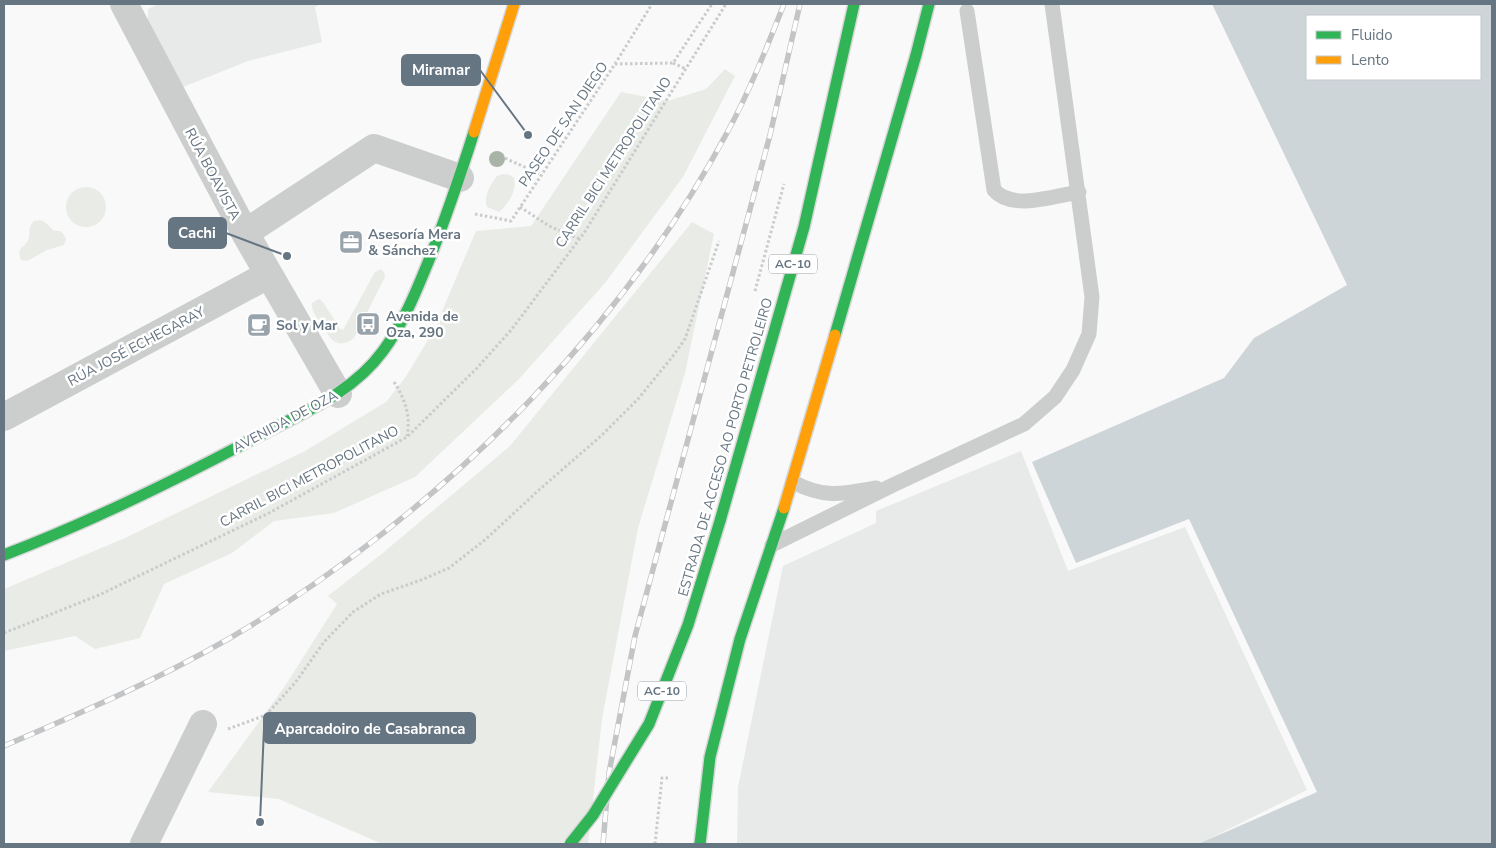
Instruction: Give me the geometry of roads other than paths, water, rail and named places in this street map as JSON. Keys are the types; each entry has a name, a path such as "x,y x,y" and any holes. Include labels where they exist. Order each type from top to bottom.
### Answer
{"street":[{"name":"RÚA BOAVISTA","path":"124,4 268,275 338,394"},
{"name":"AVENIDA DE OZA","path":"4,555 73,528 133,500 338,394 372,364 396,331 413,300 460,178 514,4"},
{"name":"ESTRADA DE ACCESO AO PORTO PETROLEIRO","path":"570,844 593,815 649,724 688,626 804,227 854,4"},
{"path":"700,844 710,757 740,639 793,482 929,4"},
{"path":"245,233 374,148 460,178"},
{"name":"RÚA JOSÉ ECHEGARAY","path":"4,417 268,275"},
{"path":"144,844 203,724"}],"lane":[{"path":"772,546 893,485 1024,424 1055,397 1073,370 1089,334 1092,297 1052,4"},
{"path":"967,11 994,190 1000,197 1019,202 1079,192"},
{"path":"793,482 807,490 836,495 893,485"}],"railway":[{"path":"4,746 144,684 245,629 345,562 410,511 473,457 532,398 588,336 639,271 686,202 728,131 751,84 784,4"},
{"path":"603,844 609,773 635,636 770,135 800,4"}],"place":[{"name":"Miramar","path":"528,135"},
{"name":"Asesoría Mera & Sánchez","path":"351,242"},
{"name":"Cachi","path":"287,256"},
{"name":"Avenida de Oza, 290","path":"368,324"},
{"name":"Sol y Mar","path":"259,325"},
{"name":"Aparcadoiro de Casabranca","path":"260,822"}]}
